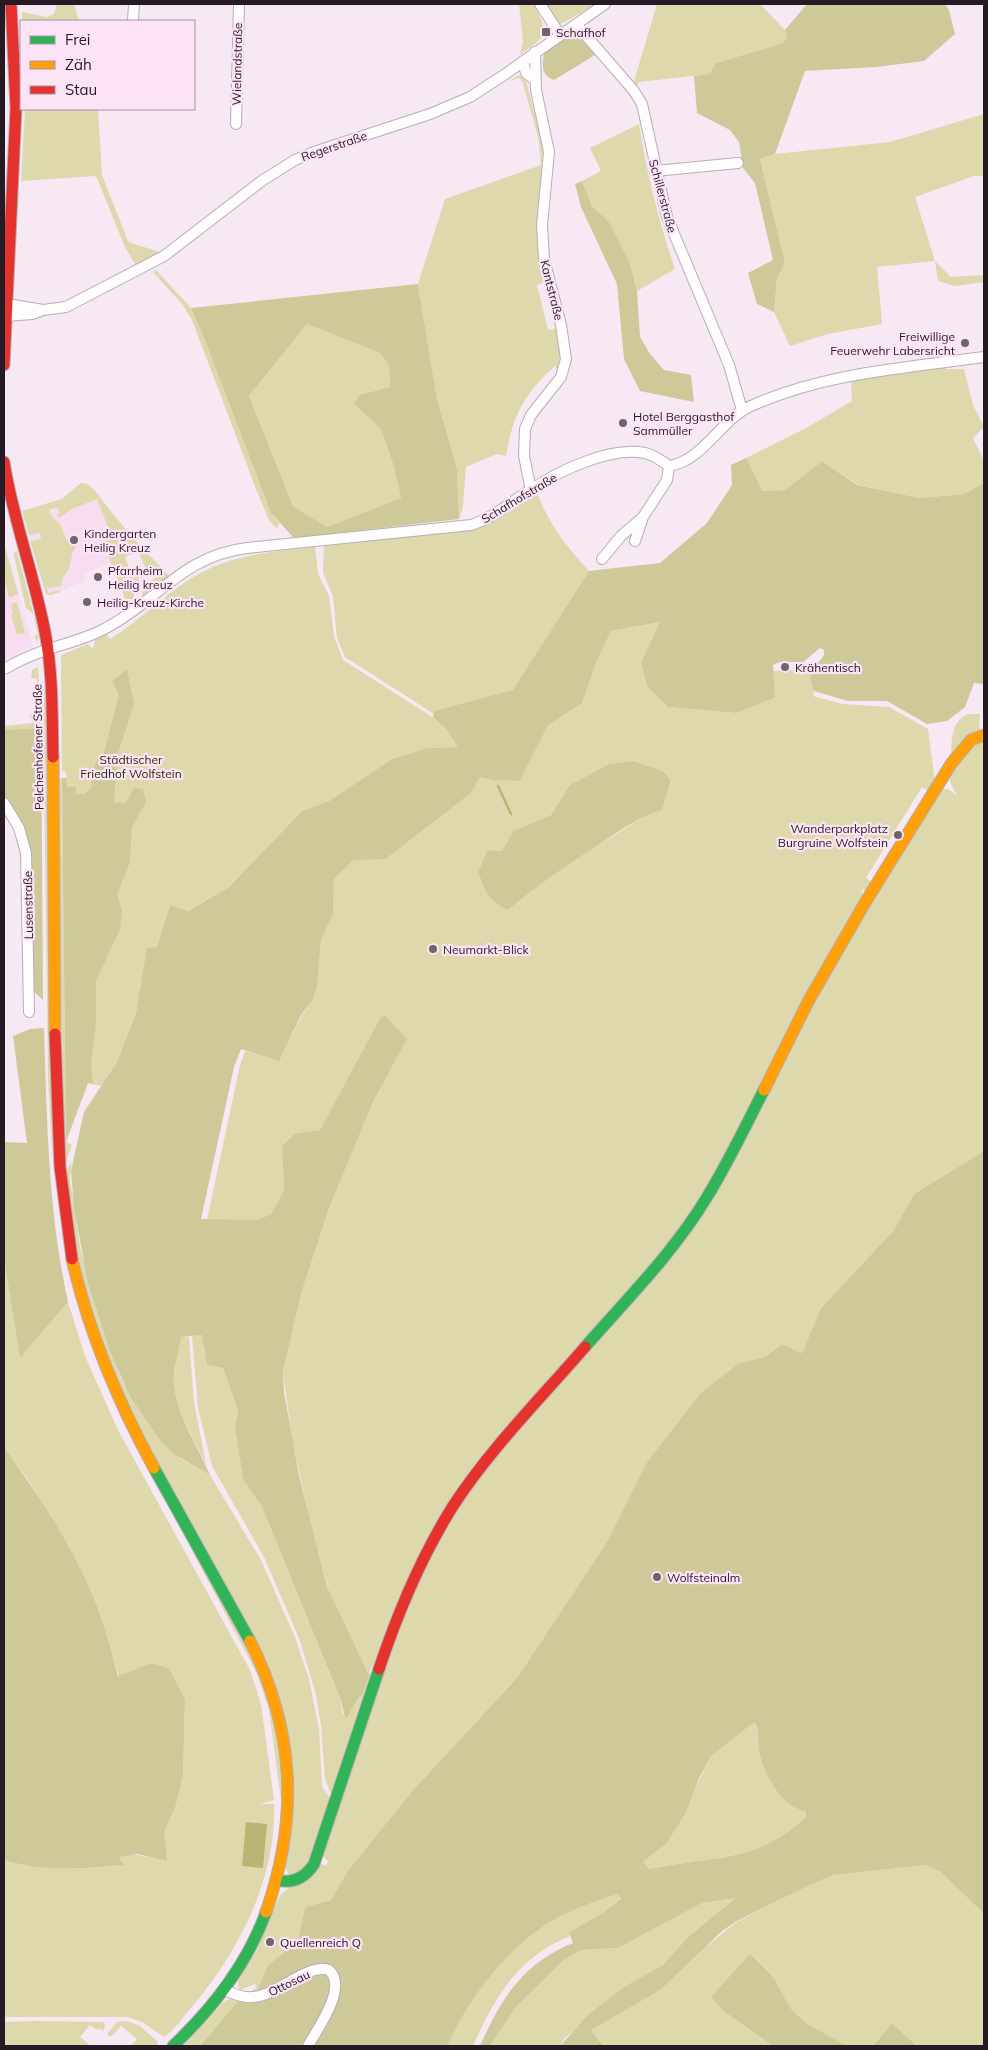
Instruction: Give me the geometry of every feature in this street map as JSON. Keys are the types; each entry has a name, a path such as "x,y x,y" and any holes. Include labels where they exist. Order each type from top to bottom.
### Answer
{"main road":[{"path":"4,365 16,108 11,4"},
{"name":"Pelchenhofener Straße","path":"4,462 10,500 48,650 58,1145 64,1213 74,1270 97,1348 133,1430 246,1633 270,1686 277,1707 287,1763 289,1804 287,1832 276,1880 256,1935 225,1990 173,2046"},
{"path":"276,1880 287,1883 294,1881 308,1873 314,1864 397,1616 424,1557 454,1505 500,1445 646,1278 702,1204 758,1102 809,1000 951,764 968,743 977,737 984,736"}],"street":[{"path":"133,20 134,4"},
{"name":"Wielandstraße","path":"236,124 239,4"},
{"path":"540,4 560,35"},
{"name":"Regerstraße","path":"7,310 66,308 156,261 195,234 264,180 295,160 448,108 483,89 605,4"},
{"name":"Schillerstraße","path":"576,24 639,99 644,110 661,198 674,238 729,365 742,410"},
{"name":"Kantstraße","path":"531,490 524,456 525,430 534,410 560,377 566,359 561,325 544,259 542,234 550,152 535,80 537,69 535,52"},
{"name":"Kantstraße","path":"523,61 526,73 535,80"},
{"path":"655,172 738,163"},
{"path":"635,541 643,517 667,480 669,466 690,458 742,410 768,399 836,377 984,357"},
{"name":"Schafhofstraße","path":"4,670 48,650 106,629 181,572 195,563 221,552 471,525 493,515 568,469 612,455 648,454 669,466"},
{"path":"602,559 621,536 643,517"},
{"name":"Lusenstraße","path":"4,803 19,828 26,853 29,1012"},
{"name":"Ottosau","path":"225,1990 242,1996 257,1997 310,1972 323,1968 329,1970 336,1980 335,1991 308,2046"}],"shaded area":[{"path":"807,4 945,4 949,10 955,34 924,61 876,67 805,71 775,154 760,159 785,263 777,279 774,312 757,304 748,273 773,260 755,183 743,168 739,142 730,130 697,113 694,76 709,74 716,63 783,43 787,37 785,30"},
{"path":"574,31 595,55 554,80 547,76 543,70 544,54"},
{"path":"582,181 592,206 609,222 630,263 637,291 640,337 650,354 664,370 691,375 694,402 640,391 624,359 617,284 581,207 575,184"},
{"path":"418,284 437,399 457,469 459,519 294,538 271,513 191,308","holes":["307,324 380,353 389,365 390,387 359,395 354,404 381,429 393,464 401,498 327,527 293,506 249,396"]},
{"path":"746,458 762,491 785,490 822,461 857,485 920,498 964,494 984,483 984,684 974,683 965,707 947,721 927,724 887,701 848,701 814,691 811,674 824,655 824,650 820,648 803,662 780,662 773,665 775,698 736,713 668,707 647,686 641,662 660,622 611,631 596,663 582,703 548,725 520,781 492,780 480,777 471,793 386,859 353,860 334,879 333,914 321,940 317,987 313,1000 301,1015 279,1061 241,1049 234,1067 201,1219 257,1220 271,1214 284,1190 282,1146 294,1134 320,1130 380,1018 385,1015 407,1039 373,1102 328,1211 301,1294 283,1372 284,1392 299,1476 327,1587 369,1675 363,1695 359,1697 347,1718 262,1507 243,1479 235,1428 238,1411 223,1368 207,1365 202,1335 181,1337 174,1371 174,1385 180,1411 210,1475 172,1453 159,1439 130,1397 110,1351 88,1283 74,1208 71,1171 84,1112 117,1062 136,1013 147,948 157,947 170,905 188,911 229,887 302,811 329,801 392,759 427,748 458,747 446,729 433,717 434,711 513,690 589,571 660,563 707,523 732,485 731,465"},
{"name":"Kindergarten Heilig Kreuz","path":"81,483 88,484 94,490 127,531 112,562 86,573 84,582 47,596 22,511 62,499"},
{"path":"4,541 33,646 4,661"},
{"path":"127,669 134,704 117,756 114,802 126,803 134,788 143,789 146,802 132,827 130,862 117,894 122,911 120,929 96,981 96,1021 91,1064 93,1084 88,1083 66,1142 62,778 66,778 67,787 76,787 76,794 85,794 91,788 95,764 104,752 119,695 112,681"},
{"path":"41,728 43,1000 33,991 31,854 14,810 4,796 4,730"},
{"path":"634,761 663,771 671,780 662,810 645,816 621,830 552,876 508,910 491,899 485,891 478,872 487,850 502,851 513,831 551,815 570,785 609,764"},
{"path":"44,1028 52,1200 61,1268 68,1302 20,1358 4,1259 4,1142 27,1143 13,1036 30,1029"},
{"path":"984,1151 984,1914 941,1872 926,1865 833,1875 737,1921 722,1931 660,1990 591,2030 603,2046 560,2046 589,2014 627,1985 663,1965 688,1937 736,1898 702,1903 618,1948 582,1950 564,1960 516,2007 490,2046 480,2046 496,2013 516,1984 540,1961 573,1943 569,1932 603,1913 621,1898 617,1894 557,1918 522,1942 479,1991 447,2046 200,2046 239,2000 253,2000 268,1965 298,1941 305,1907 331,1900 347,1872 413,1790 517,1678 607,1542 647,1462 701,1393 739,1363 765,1357 782,1344 802,1353 821,1308 894,1230 914,1194","holes":["754,1722 761,1761 770,1780 775,1789 789,1804 797,1809 806,1811 806,1817 769,1843 750,1851 732,1856 649,1869 643,1862 666,1844 686,1812 699,1778 712,1755"]},
{"path":"4,1447 44,1505 79,1566 98,1609 118,1676 151,1663 169,1668 185,1699 183,1776 176,1805 164,1832 167,1861 138,1854 119,1857 124,1865 93,1868 48,1868 4,1860"},
{"path":"246,1822 267,1824 263,1868 242,1866"},
{"path":"750,1954 773,1977 791,2009 807,2024 848,2046 773,2046 726,2013 711,1997"},
{"path":"892,2023 917,2046 873,2046"}],"green space":[{"path":"57,4 74,4 79,20 22,20 22,12 46,17 54,14"},
{"path":"519,4 533,4 544,29 540,39 520,55 523,41"},
{"path":"544,4 597,4 559,25"},
{"path":"657,4 760,4 785,30 787,37 783,43 716,63 709,74 639,82 637,86 634,81"},
{"path":"519,75 526,81 543,146 537,232 544,282 537,285 548,330 557,328 560,355 558,371 555,366 528,396 516,417 506,456 497,454 466,467 463,507 459,519 457,469 437,399 418,284 445,199 541,165 539,141 523,83 519,78 509,81"},
{"path":"25,110 98,110 102,175 128,242 160,252 136,266 125,247 96,176 21,181"},
{"path":"984,114 984,176 974,176 915,197 935,261 877,267 882,324 828,334 790,346 774,312 777,279 785,263 760,159 775,154 890,142"},
{"path":"639,124 654,198 675,269 637,291 630,263 609,222 592,206 582,181 601,171 590,148"},
{"path":"935,261 951,277 984,275 984,282 955,286 938,281"},
{"path":"156,270 191,308 199,324 266,500 279,523 277,529 269,520 258,494 192,320 183,305 153,272"},
{"path":"307,324 380,353 389,365 390,387 359,395 354,404 381,429 393,464 401,498 327,527 293,506 249,396"},
{"path":"945,366 946,369 964,369 973,405 984,427 973,438 984,461 984,483 964,494 920,498 858,485 822,461 785,490 761,491 746,458 806,428 852,401 851,378"},
{"path":"81,483 88,484 94,490 127,531 169,576 142,599 143,585 158,576 155,569 147,572 138,551 125,557 133,578 139,576 139,578 133,599 125,599 102,541 112,537 97,499 72,509 59,518 57,515 60,513 57,507 49,510 52,517 60,524 68,543 78,539 79,541 73,551 69,569 62,579 61,586 47,588 48,593 60,590 60,592 50,595 46,594 30,541 41,539 40,533 29,535 22,511 62,499"},
{"path":"537,493 547,516 559,535 589,571 513,691 434,711 434,714 345,657 337,638 333,597 323,572 324,546 473,529 484,525"},
{"name":"Städtischer Friedhof Wolfstein","path":"315,547 318,574 329,596 334,636 343,660 440,722 459,747 427,748 392,759 329,801 302,811 229,887 187,911 170,905 157,948 147,949 136,1013 117,1062 101,1086 88,1083 68,863 66,772 62,771 61,655 88,644 93,649 95,640 106,634 110,639 190,579 219,564 267,553"},
{"path":"4,550 6,550 18,594 9,598 4,576"},
{"path":"17,551 39,635 37,642 34,636 38,635 33,614 26,608 14,556 14,552"},
{"path":"17,602 25,633 17,635 11,614 13,613 11,604"},
{"path":"660,622 641,662 647,686 668,707 736,713 775,698 773,671 791,670 811,674 813,696 842,704 889,707 928,729 935,783 930,792 922,787 866,878 874,883 869,889 862,890 862,902 870,906 942,789 948,789 957,795 950,782 952,772 964,755 979,741 984,739 984,1151 914,1194 894,1230 821,1308 802,1353 782,1344 765,1357 739,1363 701,1394 647,1462 607,1542 517,1678 413,1790 347,1872 331,1900 305,1907 298,1941 268,1965 255,1995 253,1989 256,1989 255,1984 240,1990 238,1980 240,1975 257,1950 281,1894 307,1878 320,1863 326,1866 328,1861 323,1856 383,1675 377,1664 373,1665 370,1670 371,1679 336,1790 330,1792 325,1779 321,1726 316,1695 300,1641 264,1557 212,1466 198,1408 192,1336 202,1335 207,1365 223,1368 238,1411 235,1428 243,1479 262,1507 341,1702 342,1712 347,1718 359,1697 364,1695 368,1672 330,1597 310,1522 292,1439 283,1372 301,1294 328,1211 373,1102 407,1039 385,1015 380,1018 320,1130 294,1134 282,1146 284,1190 271,1214 257,1220 207,1220 240,1065 245,1051 279,1060 302,1015 313,1000 317,987 321,940 333,914 334,879 353,859 386,859 471,793 480,777 492,780 520,781 548,724 582,703 596,663 611,631","holes":["634,761 663,771 671,780 661,810 639,820 575,859 508,910 496,903 488,895 478,872 487,850 502,851 513,831 551,815 570,785 609,764"]},
{"path":"38,667 41,728 4,730 4,726 33,723 29,715 38,710 37,679 31,678 32,670"},
{"path":"43,680 46,703 53,1165 48,1078"},
{"path":"968,714 980,714 979,725 981,732 951,755 955,726 962,717"},
{"path":"62,778 66,1142 72,1145 66,1162 63,1141 59,779"},
{"path":"72,1162 70,1178 80,1247 99,1317 120,1376 130,1397 159,1439 181,1459 210,1475 261,1560 295,1637 309,1679 319,1729 322,1787 330,1798 307,1868 290,1876 286,1869 281,1702 146,1445 100,1340 79,1272 65,1172"},
{"path":"4,1259 20,1358 68,1302 85,1356 118,1430 250,1670 261,1704 274,1800 260,1804 274,1804 269,1860 251,1914 224,1964 178,2024 164,2037 142,2022 127,2017 4,2017 4,1860 48,1868 78,1869 123,1865 118,1857 131,1854 150,1857 176,1805 183,1776 185,1699 169,1668 151,1663 119,1676 98,1610 85,1580 31,1484 4,1447"},
{"path":"181,1337 189,1337 194,1402 206,1464 184,1420 176,1396 174,1368"},
{"path":"190,1547 235,1625 262,1685 275,1728 281,1763 283,1782 281,1800 269,1710 257,1674"},
{"path":"753,1721 757,1732 759,1751 766,1770 776,1786 806,1811 806,1817 769,1843 750,1851 732,1856 649,1869 643,1862 666,1844 712,1755"},
{"path":"926,1865 941,1872 984,1914 984,2046 917,2046 892,2023 873,2046 848,2046 807,2024 791,2009 773,1977 726,2013 773,2046 603,2046 591,2030 623,2011 737,1922 808,1886 833,1875"},
{"path":"617,1893 621,1897 603,1913 569,1932 570,1936 536,1955 522,1967 510,1980 490,2011 473,2046 447,2046 456,2027 479,1991 492,1973 522,1942 557,1918"},
{"path":"737,1898 688,1937 663,1965 627,1985 564,2039 560,2046 490,2046 516,2007 564,1960 582,1950 618,1948 702,1903"},
{"path":"229,1999 239,2000 200,2046 183,2046 223,2002"},
{"path":"127,2021 140,2026 157,2041 158,2045 131,2046 137,2039 121,2026 111,2037 107,2034 117,2022"},
{"path":"4,2022 104,2022 105,2026 103,2031 99,2028 97,2030 90,2025 80,2037 91,2046 4,2046"}],"waterway":[{"path":"498,786 511,814"}],"traffic: fast":[{"path":"585,1347 665,1256 694,1217 737,1144 764,1090"},
{"path":"154,1468 250,1641"},
{"path":"276,1880 288,1881 298,1879 307,1873 314,1864 379,1669"},
{"path":"173,2046 215,2001 239,1968 266,1912"}],"traffic: slow":[{"path":"764,1090 809,1000 866,901 951,764 971,740 984,735"},
{"path":"53,757 55,1034"},
{"path":"72,1259 87,1314 106,1367 128,1418 154,1468"},
{"path":"250,1641 265,1675 276,1708 284,1742 287,1775 284,1843 277,1877 266,1912"}],"traffic: jam":[{"path":"4,365 16,108 11,4"},
{"path":"4,462 48,647 52,694 53,757"},
{"path":"55,1034 60,1167 72,1259"},
{"path":"379,1669 411,1585 441,1525 453,1506 499,1444 585,1347"}],"place":[{"name":"Schafhof","path":"546,32"},
{"name":"Freiwillige Feuerwehr Labersricht","path":"965,343"},
{"name":"Hotel Berggasthof Sammüller","path":"623,423"},
{"name":"Kindergarten Heilig Kreuz","path":"74,540"},
{"name":"Pfarrheim Heilig kreuz","path":"98,577"},
{"name":"Heilig-Kreuz-Kirche","path":"87,602"},
{"name":"Krähentisch","path":"785,667"},
{"name":"Wanderparkplatz Burgruine Wolfstein","path":"898,835"},
{"name":"Neumarkt-Blick","path":"433,949"},
{"name":"Wolfsteinalm","path":"657,1577"},
{"name":"Quellenreich Q","path":"270,1942"}]}
